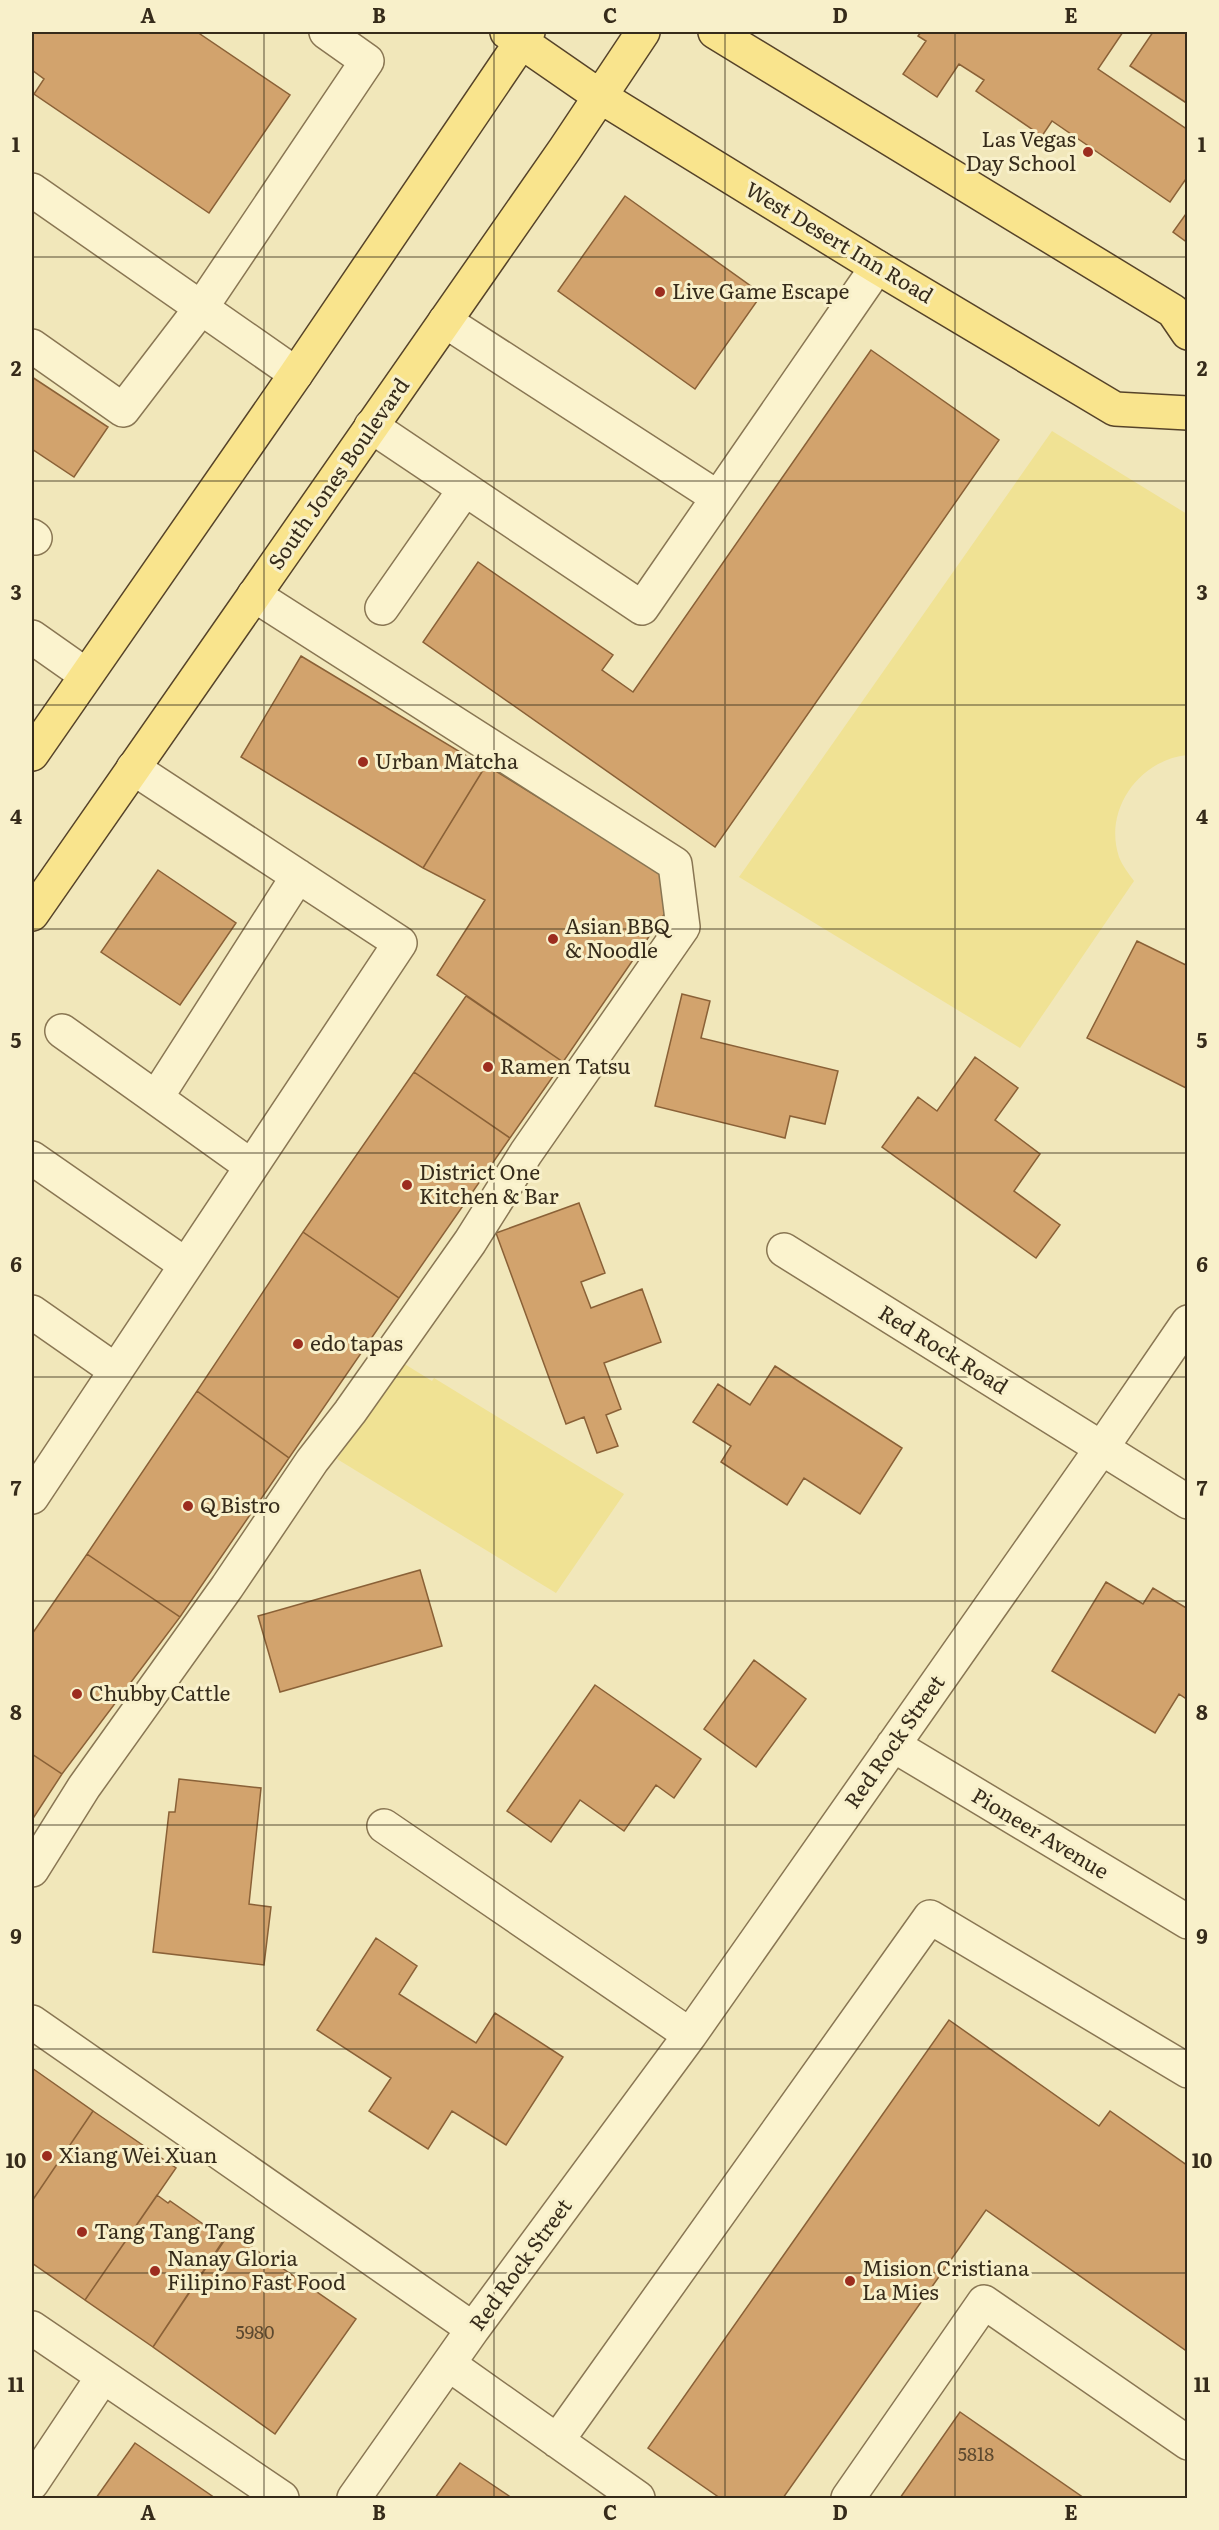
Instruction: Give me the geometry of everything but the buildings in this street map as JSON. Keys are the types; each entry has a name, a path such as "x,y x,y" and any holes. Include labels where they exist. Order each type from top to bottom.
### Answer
{"main road":[{"name":"South Jones Boulevard","path":"32,914 601,97 643,32"},
{"path":"715,32 1173,311 1188,333"},
{"name":"West Desert Inn Road","path":"519,35 601,97 877,267 1115,409 1188,413"},
{"path":"32,754 296,374 519,35"}],"street":[{"path":"32,346 123,410 201,308 367,61 326,32"},
{"path":"32,190 296,374"},
{"path":"371,426 642,608 877,267"},
{"path":"445,321 717,497"},
{"path":"382,608 465,489"},
{"path":"32,1870 84,1787 227,1587 312,1461 350,1412 470,1242 526,1153 683,927 675,864 254,595"},
{"path":"32,637 86,675"},
{"path":"32,1497 41,1460 115,1370 399,943 134,768"},
{"path":"156,1098 298,876"},
{"path":"62,1031 251,1166"},
{"path":"32,1158 186,1265"},
{"name":"Red Rock Road","path":"784,1250 1101,1449"},
{"path":"32,1312 115,1370"},
{"name":"Red Rock Street","path":"354,2499 450,2365 473,2329 690,2035 1188,1322"},
{"path":"1101,1449 1188,1502"},
{"name":"Pioneer Avenue","path":"893,1745 1188,1922"},
{"path":"384,1826 690,2035"},
{"path":"557,2441 930,1917 1188,2071"},
{"path":"32,2022 473,2329"},
{"path":"848,2499 984,2302 1188,2443"},
{"path":"32,2328 282,2499"},
{"path":"450,2365 638,2499"},
{"path":"32,2483 102,2378"}],"sand":[{"path":"1052,431 1187,514 1187,755 1154,766 1129,790 1116,822 1115,839 1120,860 1134,881 1020,1048 739,877"},
{"path":"403,1363 432,1381 434,1378 624,1494 556,1593 337,1459"}],"place":[{"name":"Las Vegas Day School","path":"1088,152"},
{"name":"Live Game Escape","path":"660,292"},
{"name":"Urban Matcha","path":"363,762"},
{"name":"Asian BBQ & Noodle","path":"553,939"},
{"name":"Ramen Tatsu","path":"488,1067"},
{"name":"District One Kitchen & Bar","path":"407,1185"},
{"name":"edo tapas","path":"298,1344"},
{"name":"Q Bistro","path":"188,1506"},
{"name":"Chubby Cattle","path":"77,1694"},
{"name":"Xiang Wei Xuan","path":"47,2156"},
{"name":"Tang Tang Tang","path":"82,2232"},
{"name":"Nanay Gloria Filipino Fast Food","path":"155,2271"},
{"name":"Mision Cristiana La Mies","path":"850,2281"}]}
